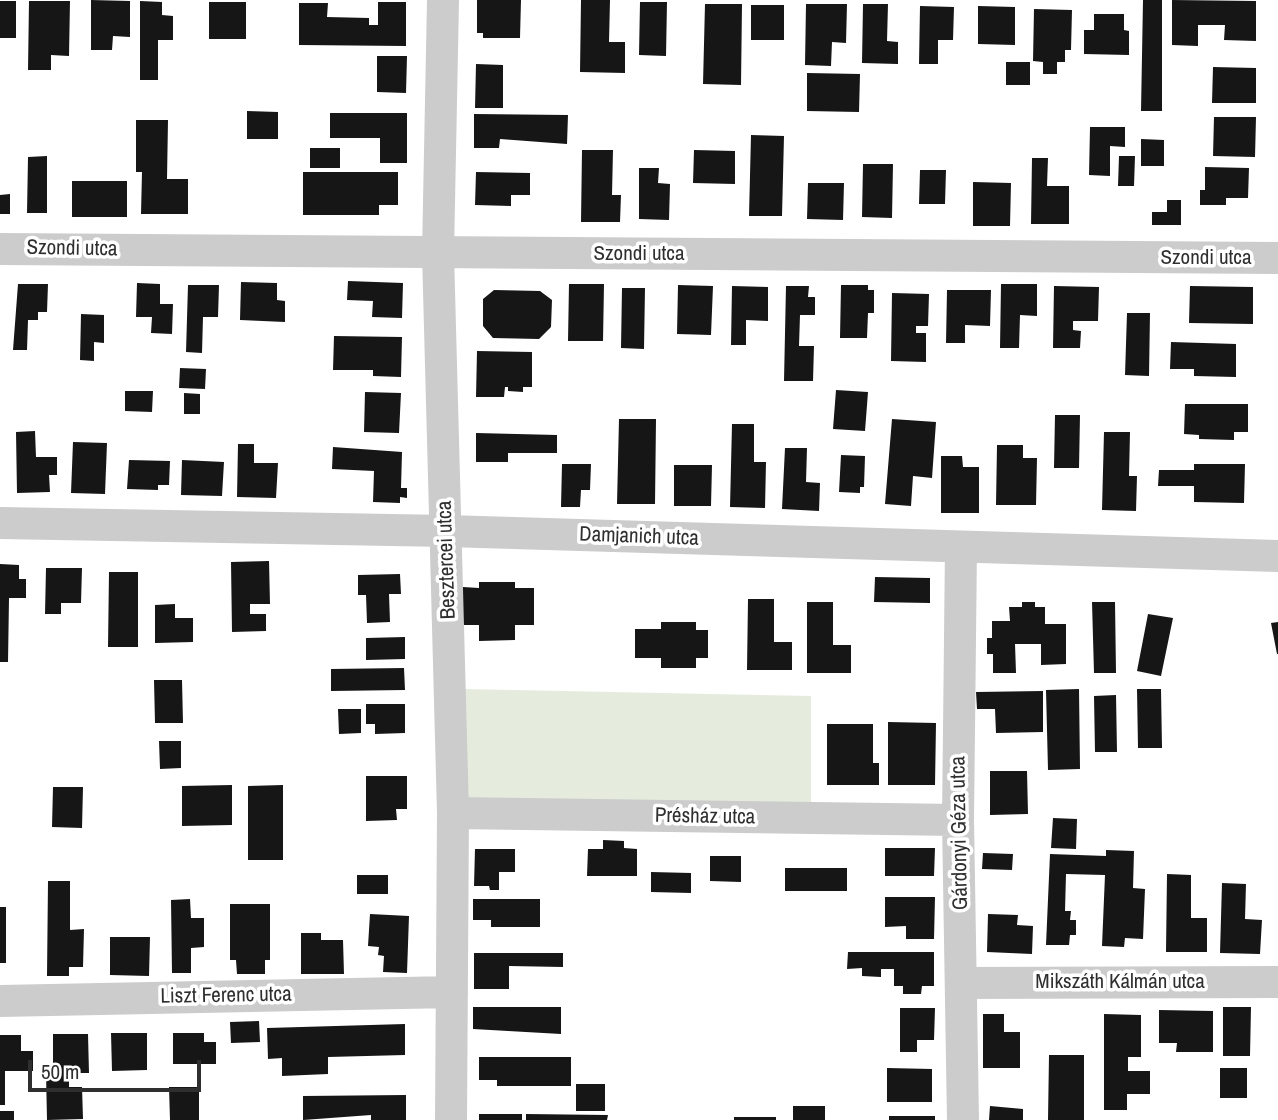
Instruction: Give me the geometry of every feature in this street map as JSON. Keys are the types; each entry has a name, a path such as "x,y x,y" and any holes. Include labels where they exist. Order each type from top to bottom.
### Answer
{"street":[{"name":"Besztercei utca","path":"443,0 438,253 453,813 451,1120"},
{"name":"Szondi utca","path":"0,249 1278,258"},
{"name":"Damjanich utca","path":"0,523 447,531 1278,556"},
{"name":"Gárdonyi Géza utca","path":"961,547 958,820 963,983 963,1120"},
{"name":"Présház utca","path":"453,813 958,820"},
{"name":"Mikszáth Kálmán utca","path":"963,983 1278,982"},
{"name":"Liszt Ferenc utca","path":"0,1000 452,992"}],"green space":[{"path":"464,689 811,696 811,809 464,806"}],"building":[{"path":"91,0 130,1 130,37 113,36 112,50 91,50"},
{"path":"477,0 521,0 520,38 483,38 483,33 477,33"},
{"path":"581,0 610,0 609,42 625,42 625,73 580,72"},
{"path":"1143,0 1162,0 1162,111 1141,111"},
{"path":"1172,0 1256,1 1256,41 1224,40 1225,25 1198,25 1198,46 1172,45"},
{"path":"0,1 16,1 16,38 0,38"},
{"path":"29,1 70,1 69,56 51,55 51,70 28,70"},
{"path":"140,1 162,2 162,15 173,16 173,40 158,40 158,80 140,80"},
{"path":"209,2 246,2 246,39 209,39"},
{"path":"378,2 406,2 406,46 299,45 299,3 328,3 327,17 369,18 369,25 378,25"},
{"path":"640,2 667,2 666,56 639,55"},
{"path":"705,4 742,4 741,85 703,84"},
{"path":"806,4 847,4 846,43 832,42 831,66 805,65"},
{"path":"863,4 888,4 887,41 898,42 898,64 862,63"},
{"path":"751,5 784,5 784,40 751,40"},
{"path":"920,6 954,7 953,40 938,40 938,64 919,64"},
{"path":"978,6 1015,7 1015,45 978,44"},
{"path":"1034,9 1072,10 1071,50 1065,50 1065,62 1057,62 1057,74 1043,74 1043,62 1033,61"},
{"path":"1094,14 1124,14 1124,30 1129,31 1129,55 1084,54 1084,30 1094,30"},
{"path":"377,56 407,56 406,93 377,92"},
{"path":"1006,62 1030,62 1030,85 1006,85"},
{"path":"476,64 503,65 503,108 475,108"},
{"path":"1213,67 1256,68 1256,103 1212,103"},
{"path":"807,73 860,74 859,112 807,111"},
{"path":"247,111 278,112 278,139 247,139"},
{"path":"330,113 407,113 407,163 380,163 380,138 330,138"},
{"path":"474,114 568,115 567,144 500,139 499,148 474,148"},
{"path":"1214,117 1256,117 1255,157 1213,156"},
{"path":"136,120 168,120 167,179 188,179 188,214 141,214 142,172 136,172"},
{"path":"1090,127 1125,127 1125,147 1110,146 1110,176 1089,175"},
{"path":"751,135 784,136 782,216 749,216"},
{"path":"1141,139 1164,140 1164,166 1141,166"},
{"path":"310,148 340,148 340,168 310,168"},
{"path":"582,150 613,150 612,195 621,195 620,222 581,222"},
{"path":"694,150 735,151 735,184 693,183"},
{"path":"47,156 47,213 27,213 28,157"},
{"path":"1119,156 1135,156 1134,186 1118,186"},
{"path":"1032,158 1048,158 1047,186 1069,186 1069,224 1031,224"},
{"path":"863,164 893,164 892,218 862,217"},
{"path":"1205,167 1249,168 1248,198 1226,198 1226,205 1200,205 1200,190 1205,190"},
{"path":"639,168 659,168 658,183 670,184 669,220 639,219"},
{"path":"920,170 946,170 945,204 919,204"},
{"path":"303,172 398,172 398,205 379,205 379,215 303,215"},
{"path":"476,172 530,173 530,195 511,195 511,206 475,205"},
{"path":"72,181 127,181 127,217 72,217"},
{"path":"973,182 1011,183 1010,226 973,226"},
{"path":"808,183 844,183 843,220 807,219"},
{"path":"10,194 10,214 0,214 0,195"},
{"path":"1167,200 1181,200 1181,225 1152,225 1152,212 1167,212"},
{"path":"348,281 403,283 402,318 372,317 373,301 347,300"},
{"path":"241,282 277,283 277,300 285,301 285,322 240,320"},
{"path":"137,283 160,284 160,304 173,304 172,334 151,333 152,317 136,317"},
{"path":"18,284 48,284 47,312 38,312 38,320 28,320 27,350 13,350"},
{"path":"569,284 604,284 603,341 568,341"},
{"path":"1001,284 1037,284 1037,316 1020,315 1019,348 1000,348"},
{"path":"188,285 219,285 218,317 203,317 202,353 186,352"},
{"path":"678,285 713,286 711,335 677,334"},
{"path":"841,285 868,285 868,290 874,290 874,313 868,313 867,338 840,338"},
{"path":"732,286 768,287 768,321 746,320 746,345 731,345"},
{"path":"786,286 809,286 808,297 815,297 815,315 800,315 799,346 814,346 813,381 784,381"},
{"path":"1054,286 1099,287 1098,321 1073,321 1073,330 1081,331 1080,348 1053,348"},
{"path":"1190,286 1253,287 1253,324 1189,323"},
{"path":"622,288 645,288 644,349 621,348"},
{"path":"494,290 540,291 552,300 551,327 539,339 493,338 483,326 483,299"},
{"path":"947,290 991,290 990,326 965,325 965,343 946,343"},
{"path":"892,293 929,294 928,326 916,326 916,333 926,333 926,362 891,361"},
{"path":"1127,313 1150,313 1149,376 1125,375"},
{"path":"81,314 104,315 104,343 94,342 94,361 80,360"},
{"path":"334,336 402,337 401,377 373,376 373,370 333,370"},
{"path":"1171,342 1236,344 1236,377 1194,376 1194,369 1170,369"},
{"path":"477,351 532,352 532,387 523,387 523,392 508,391 508,387 505,387 504,397 476,397"},
{"path":"180,368 206,369 205,389 179,388"},
{"path":"836,390 868,392 865,431 833,429"},
{"path":"125,391 153,391 152,412 125,411"},
{"path":"365,392 401,393 399,433 364,432"},
{"path":"184,393 200,394 200,414 184,414"},
{"path":"1185,404 1248,404 1248,432 1234,432 1234,440 1199,439 1199,435 1184,434"},
{"path":"1055,415 1080,415 1079,468 1054,468"},
{"path":"619,419 656,419 655,504 617,504"},
{"path":"892,419 936,422 932,478 913,476 911,506 885,504"},
{"path":"732,424 754,424 754,462 766,462 765,508 730,507"},
{"path":"35,431 36,457 57,457 57,475 49,475 50,492 17,493 16,432"},
{"path":"1104,432 1130,432 1129,476 1137,476 1136,511 1102,510"},
{"path":"476,433 557,435 557,453 508,453 508,462 476,462"},
{"path":"73,442 107,443 105,494 71,493"},
{"path":"238,444 254,444 254,463 278,463 276,498 237,497"},
{"path":"997,445 1023,445 1023,458 1037,458 1036,505 996,505"},
{"path":"333,447 402,452 401,488 407,488 407,498 400,497 400,503 373,502 374,471 332,469"},
{"path":"785,448 807,448 806,482 820,483 819,511 782,509"},
{"path":"841,455 865,456 864,487 860,487 860,493 839,492"},
{"path":"941,456 962,456 963,467 979,467 979,513 941,513"},
{"path":"129,460 170,461 169,485 158,485 158,490 127,489"},
{"path":"182,460 224,462 222,496 181,495"},
{"path":"562,464 591,464 590,490 581,490 580,507 561,507"},
{"path":"1194,464 1245,464 1244,503 1194,502 1194,486 1158,486 1159,470 1194,470"},
{"path":"674,465 712,465 711,506 674,506"},
{"path":"269,561 270,604 250,604 250,614 266,614 266,631 232,632 231,562"},
{"path":"0,564 19,565 19,579 26,579 26,598 9,598 8,662 0,662"},
{"path":"46,568 82,568 81,603 61,603 61,614 45,614"},
{"path":"109,572 138,572 138,647 108,647"},
{"path":"400,574 401,594 389,594 390,622 367,623 366,595 358,595 358,575"},
{"path":"875,577 930,578 930,603 874,602"},
{"path":"479,582 515,582 515,588 534,588 534,625 515,625 515,640 479,641 479,625 463,625 463,587 479,588"},
{"path":"748,599 774,599 774,642 792,642 792,670 747,670"},
{"path":"807,602 833,602 833,645 851,645 851,673 807,673"},
{"path":"1022,602 1035,602 1035,607 1045,607 1045,624 1066,624 1066,664 1041,665 1041,644 1015,644 1016,673 993,673 993,654 987,654 987,638 992,638 992,621 1010,621 1009,607 1022,607"},
{"path":"1092,602 1115,602 1116,673 1094,673"},
{"path":"175,604 175,618 193,618 193,642 155,643 155,605"},
{"path":"1148,614 1173,618 1161,676 1137,671"},
{"path":"661,622 696,622 696,630 708,630 708,658 696,658 696,668 661,668 661,658 635,658 635,629 661,629"},
{"path":"1278,622 1278,654 1277,654 1271,623"},
{"path":"405,637 405,659 366,660 366,638"},
{"path":"404,668 405,690 331,691 331,669"},
{"path":"154,680 182,680 183,723 155,723"},
{"path":"1079,689 1080,769 1048,770 1046,690"},
{"path":"1137,689 1161,689 1162,748 1138,748"},
{"path":"1043,691 1043,732 996,733 995,709 977,709 976,692"},
{"path":"1116,695 1117,752 1095,752 1094,696"},
{"path":"366,704 405,704 405,733 375,734 375,724 366,724"},
{"path":"338,709 361,709 361,733 339,734"},
{"path":"888,722 936,723 935,785 888,785"},
{"path":"827,724 873,724 873,763 879,763 879,785 827,785"},
{"path":"159,741 181,741 181,768 160,769"},
{"path":"990,771 1027,771 1028,814 990,815"},
{"path":"366,776 407,776 407,809 396,809 397,820 366,821"},
{"path":"232,785 232,825 182,826 182,786"},
{"path":"283,785 283,860 248,860 248,786"},
{"path":"53,787 83,787 82,828 52,827"},
{"path":"1053,818 1077,819 1076,849 1051,848"},
{"path":"603,840 624,841 624,848 637,849 637,876 587,876 588,849 603,849"},
{"path":"885,848 935,848 934,876 885,876"},
{"path":"475,849 515,849 515,872 499,872 499,890 490,890 489,886 474,886"},
{"path":"1106,850 1134,851 1133,888 1145,889 1143,939 1125,938 1124,947 1102,946 1105,875 1066,874 1065,911 1071,911 1070,920 1076,920 1076,935 1070,935 1069,945 1046,945 1050,854 1106,856"},
{"path":"983,853 1013,854 1012,870 982,869"},
{"path":"710,856 741,856 741,882 710,881"},
{"path":"785,868 847,868 847,891 785,891"},
{"path":"651,872 691,873 691,893 651,892"},
{"path":"1167,874 1191,875 1191,918 1207,918 1207,952 1166,952"},
{"path":"357,875 388,875 388,894 357,894"},
{"path":"48,881 70,881 70,930 84,929 83,967 69,967 69,976 47,976"},
{"path":"1222,883 1246,884 1245,919 1262,920 1260,954 1220,953"},
{"path":"885,897 935,897 934,939 906,939 906,926 885,927"},
{"path":"190,899 191,918 204,918 204,947 191,948 191,973 172,973 171,900"},
{"path":"473,899 540,899 540,927 491,927 491,920 473,920"},
{"path":"230,904 270,904 270,960 265,960 265,974 237,974 236,960 230,960"},
{"path":"0,907 6,907 6,963 0,963"},
{"path":"370,914 409,916 407,973 383,972 384,956 378,955 379,947 368,946"},
{"path":"988,914 1018,915 1017,925 1033,926 1032,954 987,952"},
{"path":"301,933 321,933 321,940 343,940 344,974 301,974"},
{"path":"110,937 150,937 149,976 110,975"},
{"path":"848,952 934,952 934,986 922,986 921,994 903,994 903,986 894,986 894,969 881,969 881,977 862,976 862,968 847,969"},
{"path":"474,953 563,953 563,967 509,966 509,989 474,989"},
{"path":"473,1007 561,1007 561,1034 473,1029"},
{"path":"1223,1007 1251,1007 1250,1056 1223,1056"},
{"path":"900,1008 935,1008 934,1040 917,1040 917,1052 900,1052"},
{"path":"1159,1010 1213,1011 1213,1052 1176,1052 1177,1043 1159,1043"},
{"path":"983,1014 1004,1014 1004,1032 1020,1032 1020,1068 983,1068"},
{"path":"1104,1014 1141,1015 1141,1057 1128,1057 1128,1071 1150,1071 1150,1094 1127,1094 1127,1110 1104,1110"},
{"path":"259,1021 260,1042 231,1043 230,1022"},
{"path":"405,1024 405,1055 328,1057 328,1074 282,1076 282,1058 268,1059 267,1028"},
{"path":"111,1033 147,1033 147,1070 112,1071"},
{"path":"173,1033 204,1033 204,1042 216,1042 216,1064 173,1064"},
{"path":"53,1034 88,1034 89,1073 69,1073 69,1087 82,1087 83,1119 47,1120 46,1073 53,1074"},
{"path":"0,1035 21,1035 21,1051 33,1051 33,1071 5,1071 5,1105 0,1105"},
{"path":"1049,1055 1084,1055 1084,1120 1048,1120"},
{"path":"479,1057 571,1057 571,1086 497,1086 497,1080 479,1080"},
{"path":"887,1068 932,1069 932,1102 887,1102"},
{"path":"1220,1068 1247,1068 1247,1098 1220,1098"},
{"path":"576,1084 605,1084 605,1111 576,1111"},
{"path":"169,1087 199,1087 199,1120 170,1120"},
{"path":"406,1095 406,1120 371,1120 371,1115 303,1120 303,1096"},
{"path":"793,1106 825,1106 825,1120 793,1120"},
{"path":"990,1106 1023,1109 1023,1120 989,1120"},
{"path":"0,1111 14,1111 14,1120 0,1120"},
{"path":"479,1114 522,1114 522,1120 479,1120"},
{"path":"526,1114 608,1115 607,1120 526,1120"},
{"path":"889,1116 935,1116 935,1120 889,1120"},
{"path":"734,1117 776,1117 776,1120 734,1120"}]}
